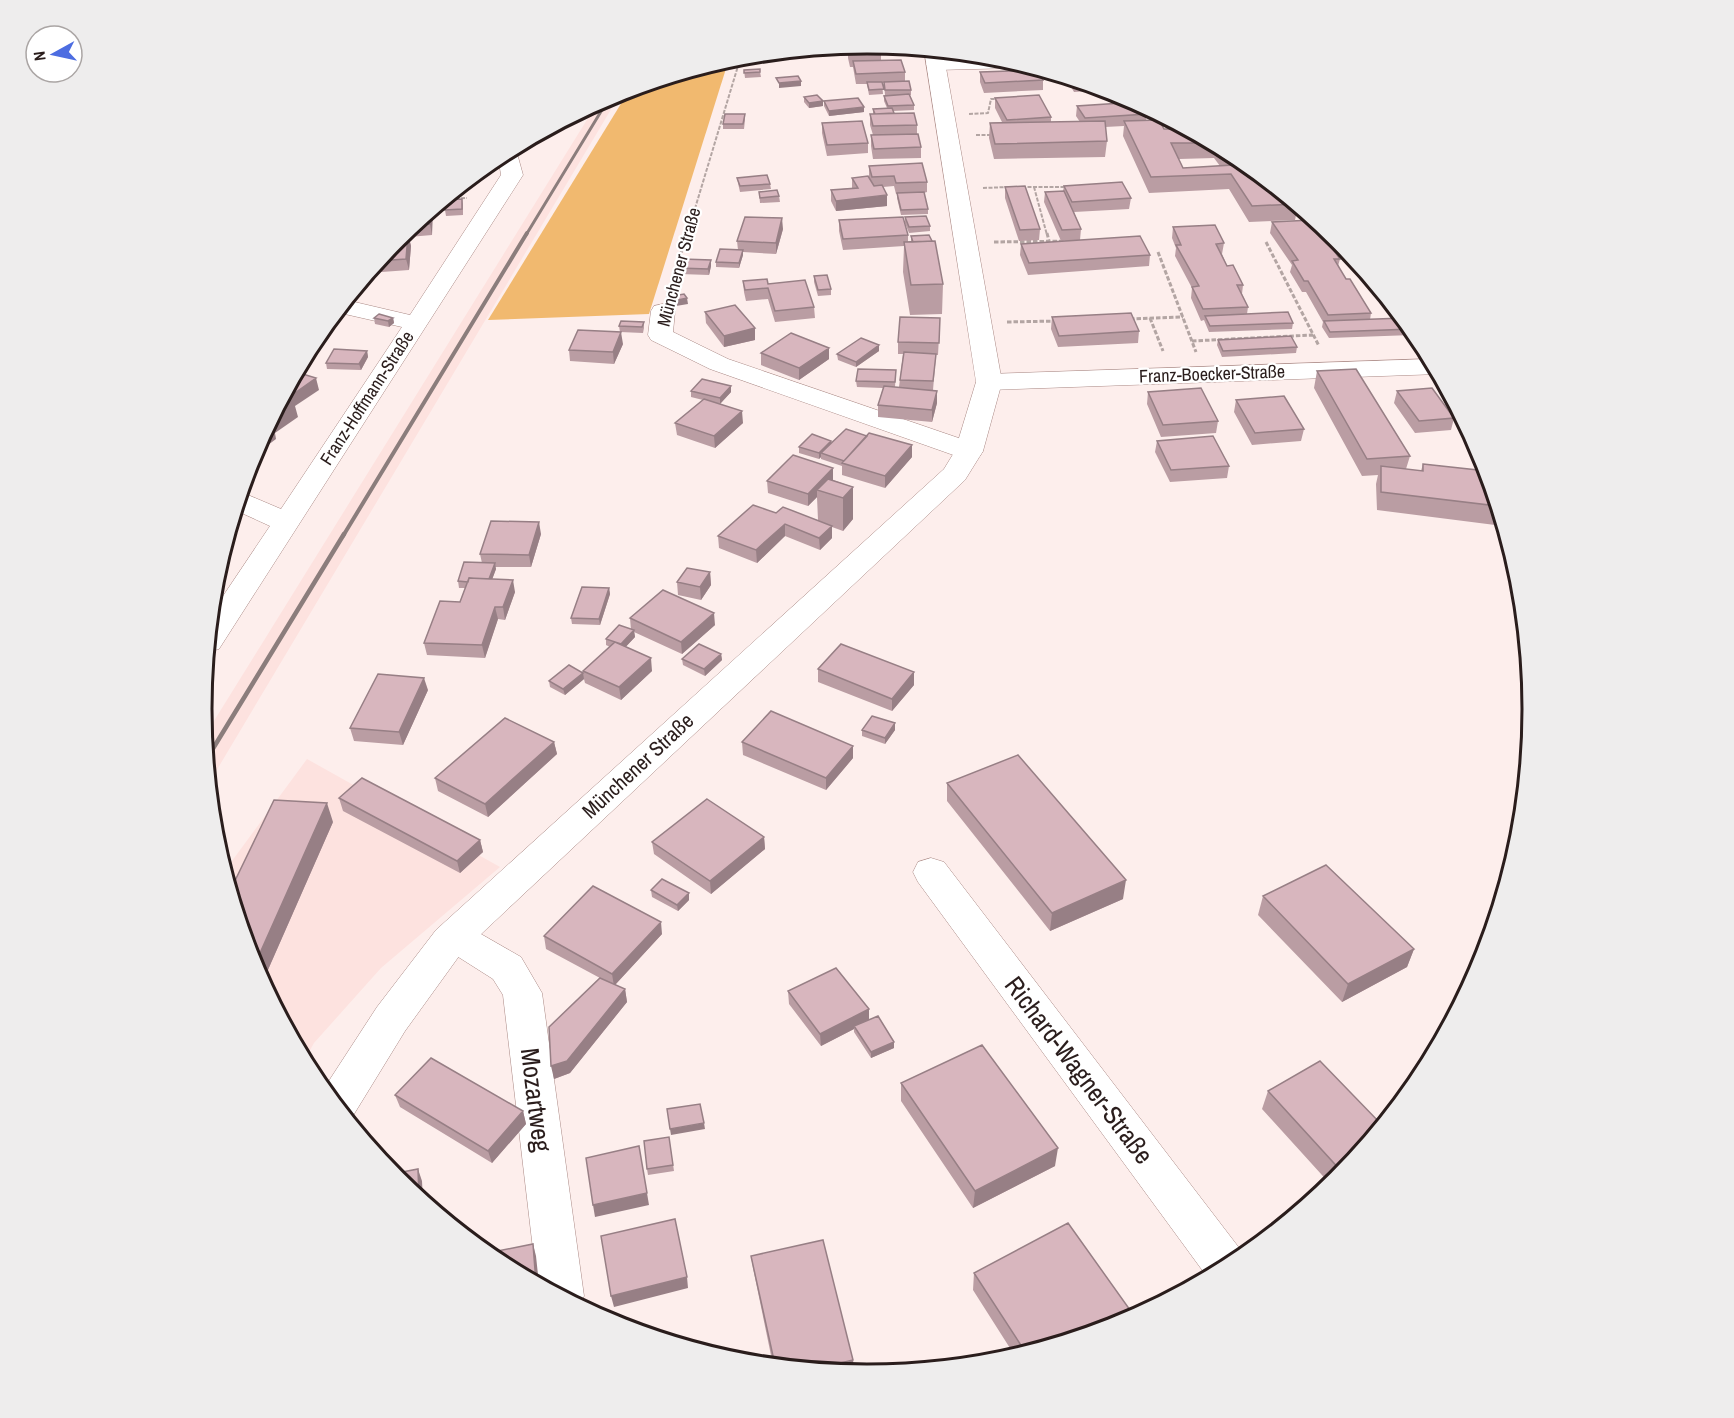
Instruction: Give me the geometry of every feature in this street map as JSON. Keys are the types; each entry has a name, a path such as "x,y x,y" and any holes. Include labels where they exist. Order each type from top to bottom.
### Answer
{"street":[{"name":"Münchener Straße","path":"340,1099 391,1019 454,936 955,474 969,451 989,382 934,58"},
{"name":"Franz-Hoffmann-Straße","path":"218,627 415,323 465,251 512,175 509,160"},
{"path":"349,308 415,323"},
{"name":"Münchener Straße","path":"663,311 660,335 719,364 969,451"},
{"name":"Franz-Boecker-Straße","path":"989,382 1425,367"},
{"path":"245,503 286,523"},
{"name":"Richard-Wagner-Straße","path":"932,872 1221,1260"},
{"name":"Mozartweg","path":"454,936 507,968 522,993 560,1287"}],"path":[{"name":"Münchener Straße","path":"663,311 738,67"},
{"path":"946,125 988,113 991,99 1001,99"},
{"path":"946,125 992,135"},
{"path":"1034,187 1049,241"},
{"path":"957,188 1077,187"},
{"path":"966,242 1082,241"},
{"path":"1266,242 1332,370"},
{"path":"1158,252 1205,375"},
{"path":"1127,319 1183,317"},
{"path":"1150,318 1173,376"},
{"path":"980,323 1059,321"},
{"path":"1192,341 1313,335"}],"shaded area":[{"path":"726,70 649,314 488,320 622,102 697,76"},
{"path":"614,105 215,772 212,724 589,116"},
{"path":"307,759 500,867 381,968 314,1043 309,1052 280,999 262,960 247,920 231,863"}],"building":[{"path":"901,60 905,72 856,74 853,61"},
{"path":"760,69 760,72 744,73 744,70"},
{"path":"1013,71 1037,76 1043,80 985,83 980,72"},
{"path":"798,76 801,81 779,83 776,78"},
{"path":"909,81 911,90 885,90 884,82"},
{"path":"867,82 882,82 884,89 869,90"},
{"path":"909,94 914,105 888,106 884,96"},
{"path":"817,95 823,101 809,103 804,97"},
{"path":"1039,95 1051,117 1007,120 995,98"},
{"path":"858,98 864,107 829,111 824,101"},
{"path":"1116,103 1141,114 1085,118 1077,106"},
{"path":"892,108 894,113 875,114 873,109"},
{"path":"914,113 917,125 873,126 870,114"},
{"path":"725,114 745,114 743,124 723,124"},
{"path":"1153,120 1161,124 1164,129 1170,129 1196,143 1171,143 1183,168 1232,164 1284,205 1252,206 1231,174 1151,177 1124,121"},
{"path":"862,121 868,143 827,145 822,123"},
{"path":"1105,121 1107,141 995,144 990,123"},
{"path":"918,134 921,147 874,149 871,135"},
{"path":"922,163 927,182 896,183 894,176 872,177 869,166"},
{"path":"767,175 770,184 740,186 737,178"},
{"path":"868,176 874,186 882,185 887,195 836,201 831,190 858,188 852,178"},
{"path":"1122,182 1131,198 1072,202 1064,186"},
{"path":"1025,186 1040,229 1020,230 1005,187"},
{"path":"777,190 779,196 760,198 759,192"},
{"path":"1064,191 1081,229 1062,230 1045,192"},
{"path":"924,192 928,209 901,210 897,193"},
{"path":"456,199 462,199 462,209 445,210 445,209"},
{"path":"926,216 930,226 909,227 905,217"},
{"path":"745,217 782,218 776,243 737,241"},
{"path":"903,217 908,235 843,239 839,220"},
{"path":"1303,220 1333,249 1340,259 1334,259 1346,279 1350,279 1371,313 1328,315 1308,281 1304,281 1292,261 1298,260 1272,222"},
{"path":"1215,225 1224,243 1216,244 1227,266 1233,265 1243,285 1237,285 1248,307 1203,309 1192,287 1199,286 1176,245 1181,245 1173,227"},
{"path":"929,235 932,241 913,242 911,236"},
{"path":"1140,236 1150,255 1029,263 1021,244"},
{"path":"935,241 943,284 911,285 904,242"},
{"path":"407,243 406,259 391,260"},
{"path":"720,249 743,250 739,263 716,262"},
{"path":"682,259 711,260 708,269 679,268"},
{"path":"827,275 831,289 818,290 814,276"},
{"path":"767,279 768,284 805,280 814,307 775,311 768,288 745,290 743,281"},
{"path":"684,294 687,298 669,302 667,297"},
{"path":"735,305 755,328 724,336 705,312"},
{"path":"1288,312 1293,323 1210,326 1205,316"},
{"path":"1131,313 1139,331 1059,336 1052,317"},
{"path":"379,314 393,318 388,321 374,318"},
{"path":"900,317 940,318 939,343 898,342"},
{"path":"1393,318 1401,329 1330,332 1324,321"},
{"path":"621,321 644,322 642,327 619,326"},
{"path":"578,330 621,332 613,352 569,350"},
{"path":"791,333 829,348 799,368 761,353"},
{"path":"1291,336 1297,347 1223,351 1218,340"},
{"path":"861,338 879,345 856,362 837,354"},
{"path":"334,349 367,351 359,364 326,363"},
{"path":"904,352 936,354 933,381 900,380"},
{"path":"858,369 896,370 895,382 856,381"},
{"path":"1356,369 1410,456 1367,459 1317,371"},
{"path":"304,374 316,378 293,394"},
{"path":"702,379 731,386 720,398 691,391"},
{"path":"884,386 937,391 932,410 878,405"},
{"path":"1201,388 1218,421 1163,425 1148,392"},
{"path":"1432,388 1453,418 1419,421 1397,391"},
{"path":"1284,396 1304,429 1255,433 1236,400"},
{"path":"704,399 742,411 714,436 675,423"},
{"path":"846,429 867,436 844,461 821,453"},
{"path":"869,433 912,445 885,476 842,463"},
{"path":"812,434 831,441 819,453 799,447"},
{"path":"1213,436 1229,466 1171,470 1157,441"},
{"path":"793,455 833,468 808,494 767,481"},
{"path":"1423,464 1476,470 1489,505 1381,492 1381,466 1423,471"},
{"path":"828,479 853,487 843,498 817,490"},
{"path":"753,505 776,513 783,507 832,526 819,538 785,524 756,550 718,536"},
{"path":"491,521 539,522 529,555 480,554"},
{"path":"464,562 495,563 489,579 469,578 468,582 458,581"},
{"path":"687,568 710,572 700,587 677,582"},
{"path":"469,578 513,580 503,607 495,607 482,645 424,643 440,601 460,602"},
{"path":"582,587 609,588 599,619 571,618"},
{"path":"663,590 714,613 681,642 630,618"},
{"path":"619,625 634,630 621,644 606,639"},
{"path":"615,642 651,658 619,687 583,671"},
{"path":"699,644 721,654 704,669 682,659"},
{"path":"841,644 914,672 892,699 818,669"},
{"path":"569,665 583,673 563,689 549,681"},
{"path":"378,674 424,678 399,732 350,728"},
{"path":"771,711 853,746 826,778 742,742"},
{"path":"872,716 895,723 885,738 862,730"},
{"path":"505,718 554,742 485,804 435,778"},
{"path":"1018,755 1126,880 1052,913 947,783"},
{"path":"362,778 480,840 457,861 339,798"},
{"path":"707,799 764,837 710,881 652,842"},
{"path":"274,800 327,803 260,953 235,881"},
{"path":"1326,865 1414,949 1348,984 1263,896"},
{"path":"662,879 689,893 677,905 651,890"},
{"path":"593,886 661,922 612,974 544,936"},
{"path":"836,968 869,1009 820,1034 788,991"},
{"path":"600,978 625,989 567,1061 551,1066 549,1027"},
{"path":"878,1016 894,1042 871,1052 854,1026"},
{"path":"982,1045 1058,1148 975,1191 901,1083"},
{"path":"431,1058 523,1111 488,1151 395,1095"},
{"path":"1320,1061 1377,1120 1336,1165 1268,1091"},
{"path":"700,1104 704,1123 670,1129 667,1109"},
{"path":"669,1137 673,1165 647,1169 644,1141"},
{"path":"639,1146 647,1193 593,1205 586,1158"},
{"path":"418,1169 419,1186 404,1172"},
{"path":"675,1219 687,1277 611,1296 601,1236"},
{"path":"1068,1223 1129,1309 1078,1329 1021,1345 974,1273"},
{"path":"823,1240 853,1360 839,1363 824,1363 773,1357 751,1256"},
{"path":"533,1244 535,1274 503,1254 498,1251"}],"railway":[{"path":"526,235 601,111"},
{"path":"343,536 527,233"},
{"path":"213,749 344,534"}]}
